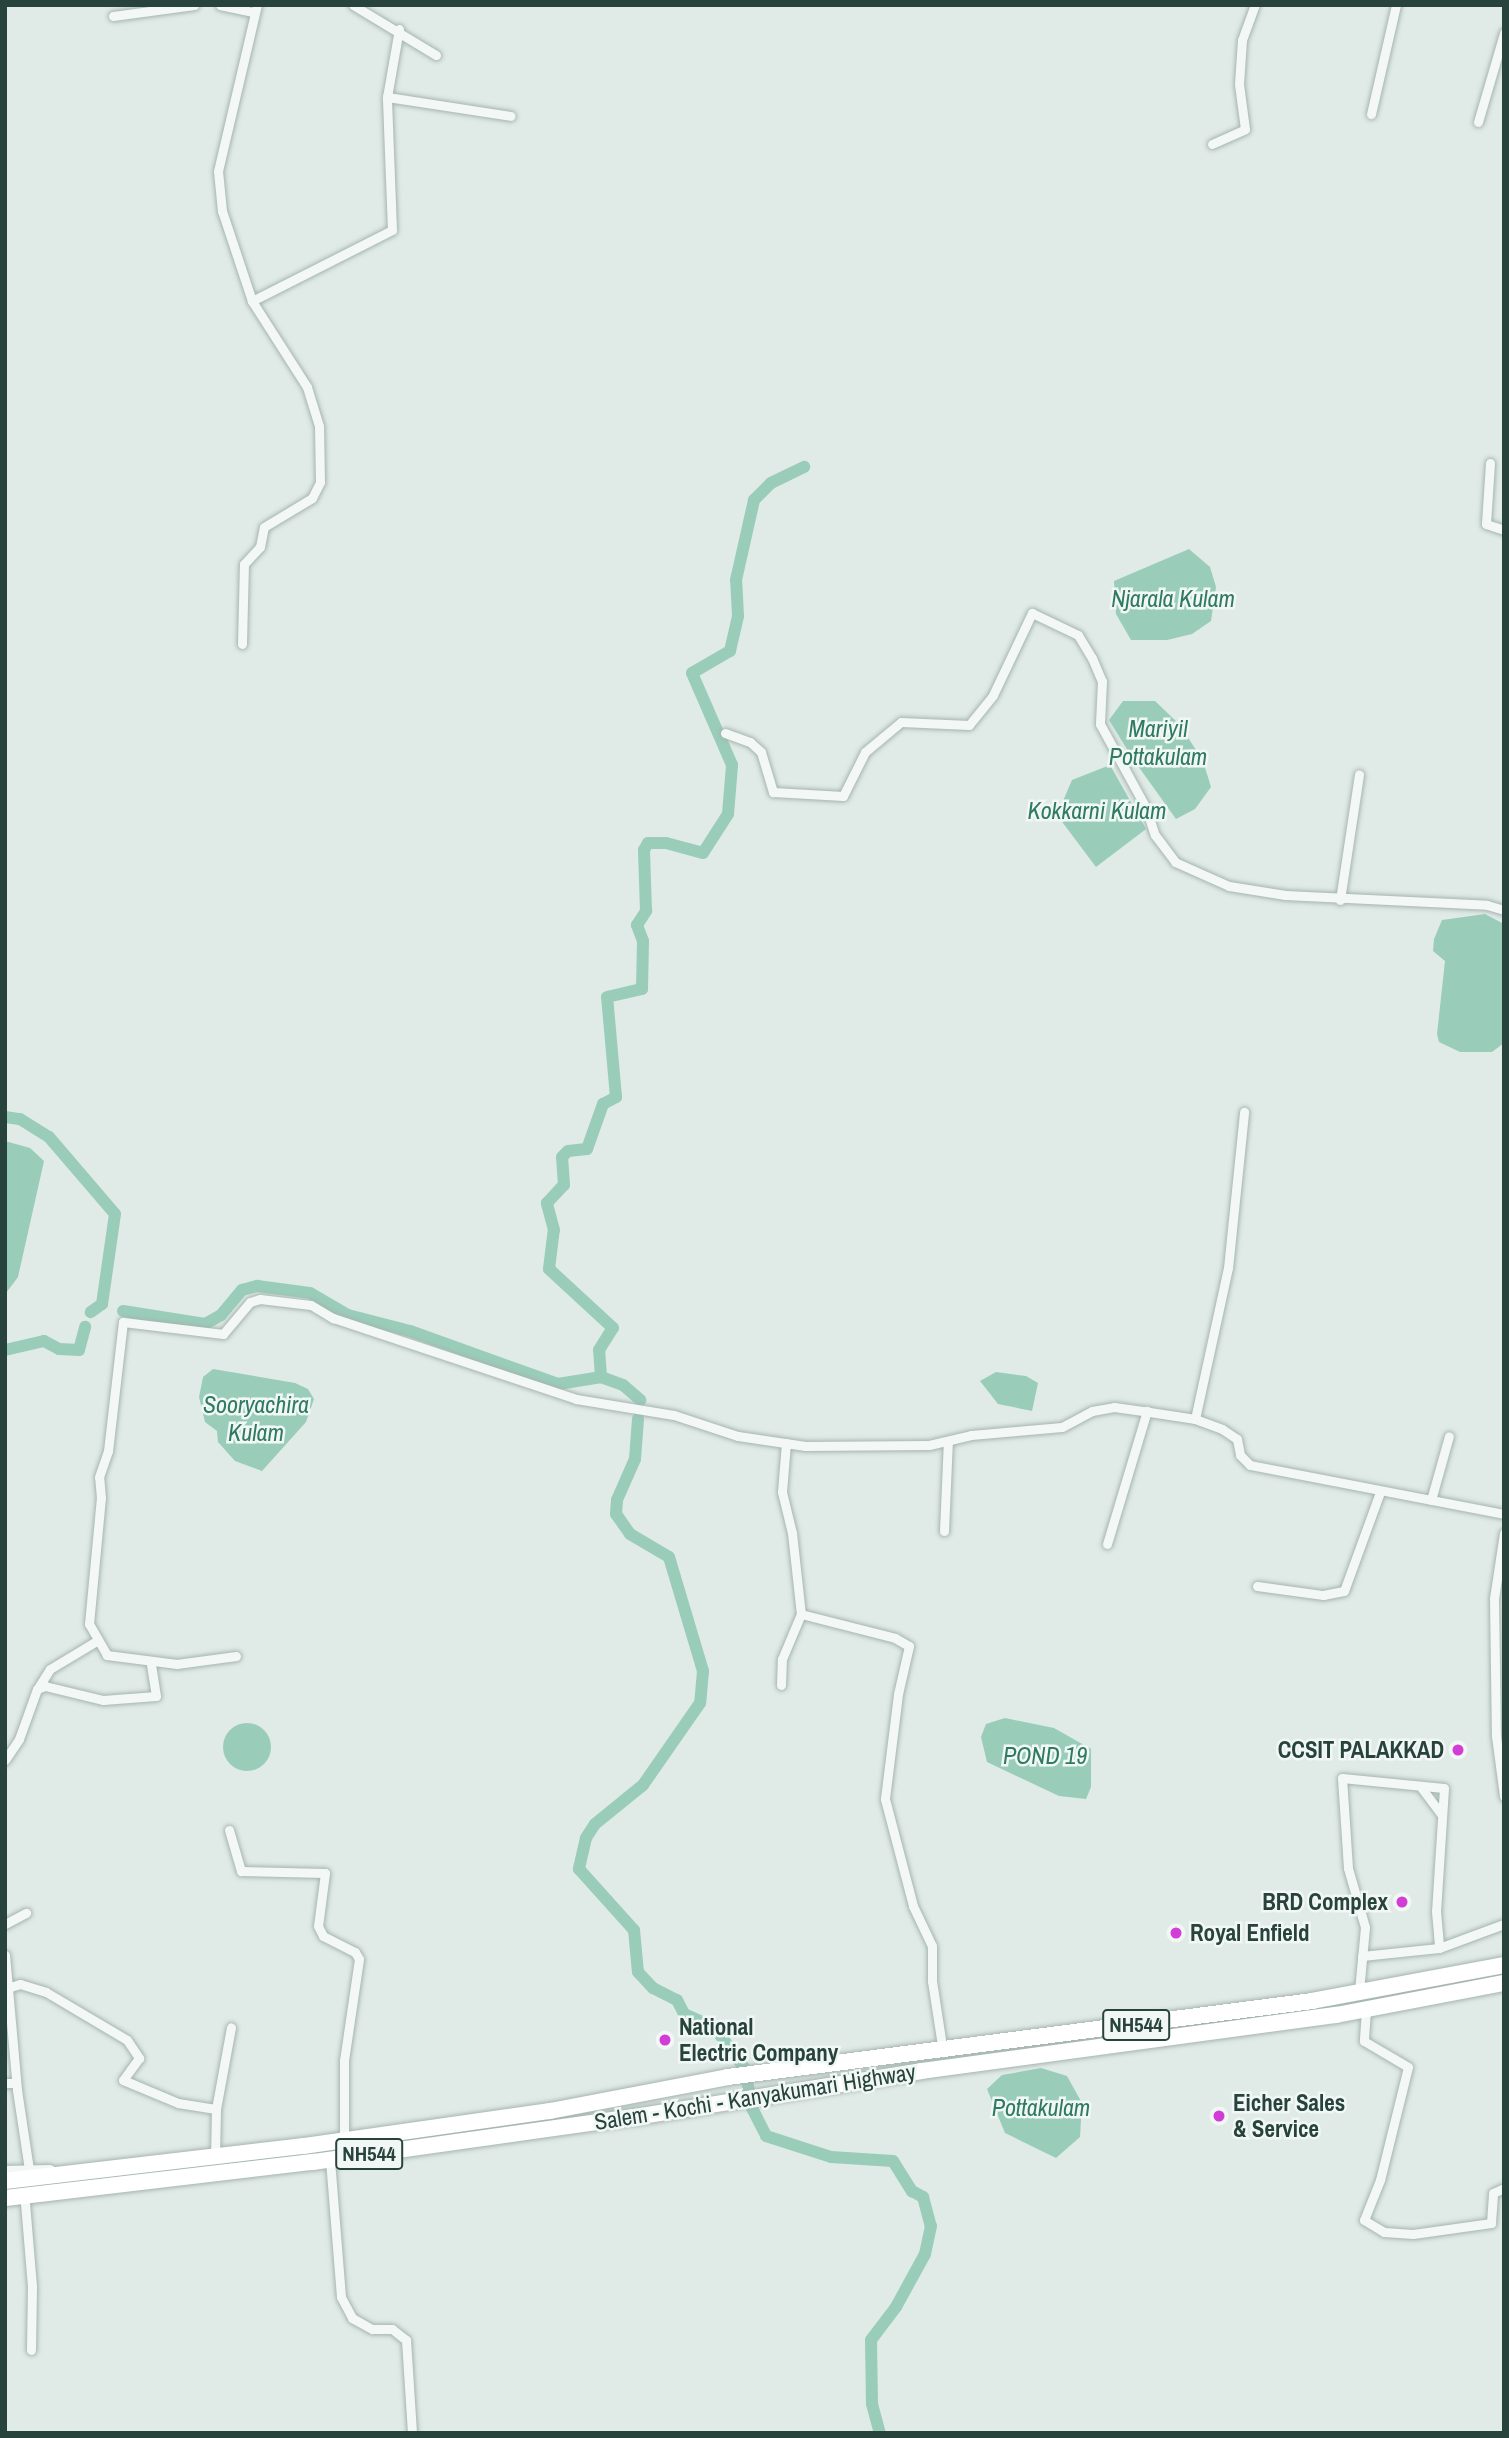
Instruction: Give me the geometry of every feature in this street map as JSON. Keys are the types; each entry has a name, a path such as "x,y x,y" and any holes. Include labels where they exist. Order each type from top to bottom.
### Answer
{"highway":[{"name":"Salem - Kochi - Kanyakumari Highway","path":"5,2181 215,2158 571,2108 728,2077 943,2052 1312,2001 1504,1965"},
{"name":"Salem - Kochi - Kanyakumari Highway","path":"5,2198 321,2161 1366,2010 1504,1983"}],"street":[{"path":"113,16 194,5"},
{"path":"220,5 256,8 218,171 222,211 252,301 307,387 319,426 320,482 312,498 264,527 260,547 244,564 242,644"},
{"path":"354,5 399,29 436,55"},
{"path":"1212,144 1245,129 1239,84 1241,51 1255,5"},
{"path":"1371,114 1396,5"},
{"path":"252,301 392,230 387,97 399,29"},
{"path":"1478,122 1504,33"},
{"path":"387,97 511,116"},
{"path":"1490,463 1486,524 1504,530"},
{"path":"725,733 751,742 761,752 773,792 843,796 865,752 901,722 969,725 993,695 1032,613 1079,635 1092,657 1102,681 1100,724 1146,808 1155,835 1175,862 1229,886 1340,900 1487,905 1504,910"},
{"path":"1340,900 1359,774"},
{"path":"1195,1419 1228,1268 1244,1112"},
{"path":"236,1656 151,1664 107,1655 89,1624 101,1499 99,1477 107,1451 123,1322 223,1334 250,1302 260,1298 311,1305 333,1318 576,1399 674,1415 738,1436 786,1443 929,1445 1062,1427 1092,1411 1114,1407 1195,1419 1237,1440 1240,1455 1250,1465 1504,1514"},
{"path":"1107,1544 1147,1411"},
{"path":"1431,1500 1449,1436"},
{"path":"944,1531 947,1441"},
{"path":"780,1685 782,1659 801,1614 792,1532 782,1492 786,1443"},
{"path":"1257,1586 1323,1595 1343,1591 1380,1492"},
{"path":"1504,1533 1494,1598 1504,1796"},
{"path":"801,1614 895,1638 909,1646 898,1695 886,1798 914,1906 931,1939 943,2052"},
{"path":"5,1760 19,1738 37,1689 50,1669 98,1640"},
{"path":"37,1689 45,1686 103,1700 150,1698 157,1692 151,1664"},
{"path":"1359,1991 1365,1927 1348,1868 1342,1778 1444,1788 1439,1948"},
{"path":"1420,1786 1442,1816"},
{"path":"229,1830 241,1871 325,1873 318,1926 323,1936 355,1952 359,1959 344,2060 344,2140"},
{"path":"5,1924 26,1913"},
{"path":"1362,1956 1439,1948 1504,1924"},
{"path":"5,1955 16,2083 29,2169"},
{"path":"7,1988 20,1984 46,1992 127,2040 139,2058 123,2080 178,2103 216,2109"},
{"path":"1366,2010 1364,2041 1408,2067 1380,2180 1364,2220 1384,2232 1413,2234 1490,2223 1493,2193 1504,2188"},
{"path":"215,2158 216,2109 231,2026"},
{"path":"5,2083 16,2083"},
{"path":"5,2205 321,2161 341,2297 352,2318 372,2329 392,2329 406,2340 412,2433"},
{"path":"5,2172 29,2169 82,2174"},
{"path":"25,2203 32,2286 31,2350"}],"water":[{"name":"Njarala Kulam","path":"1189,549 1210,567 1216,587 1211,621 1192,634 1167,640 1131,640 1116,614 1114,581"},
{"name":"Mariyil Pottakulam","path":"1123,701 1155,701 1180,725 1203,761 1211,787 1195,809 1176,819 1133,759 1109,720"},
{"name":"Kokkarni Kulam","path":"1110,765 1146,829 1096,867 1057,815 1072,780"},
{"path":"1485,914 1504,924 1504,1043 1492,1052 1460,1052 1439,1042 1437,1034 1445,961 1433,951 1434,939 1442,920"},
{"path":"5,1141 30,1148 44,1161 18,1277 6,1293"},
{"name":"Sooryachira Kulam","path":"213,1369 295,1383 308,1389 314,1399 306,1422 262,1471 235,1461 218,1442 217,1431 205,1422 199,1397 203,1377"},
{"path":"996,1372 1026,1376 1038,1383 1032,1411 998,1404 980,1381"},
{"name":"POND 19","path":"1005,1718 1054,1728 1091,1749 1091,1787 1086,1799 1059,1796 987,1762 981,1737 986,1724"},
{"path":"247,1723 264,1730 271,1747 264,1764 247,1771 230,1764 223,1747 230,1730"},
{"name":"Pottakulam","path":"1041,2068 1067,2076 1082,2103 1080,2137 1056,2158 1005,2133 987,2089 1002,2075"}],"waterway":[{"path":"601,1377 599,1350 613,1328 549,1269 554,1230 547,1203 564,1185 562,1157 568,1151 587,1149 603,1104 616,1097 607,997 642,989 643,941 637,925 646,911 644,850 648,843 666,843 703,853 728,814 732,765 692,673 730,651 738,616 736,580 754,500 771,483 804,467"},
{"path":"5,1117 20,1119 49,1137 115,1214 102,1304 91,1312"},
{"path":"123,1311 205,1324 221,1315 242,1290 257,1286 310,1293 348,1315 410,1331 558,1384 601,1377 623,1385 640,1400"},
{"path":"5,1350 44,1341 59,1349 79,1350 85,1327"},
{"path":"638,1419 635,1459 617,1500 616,1514 630,1534 669,1557 703,1671 700,1703 643,1785 595,1824 586,1838 579,1869 634,1930 638,1972 653,1988 677,2000 684,2014 715,2028 745,2069 752,2108 766,2136 831,2157 893,2161 912,2191 923,2197 931,2226 925,2254 896,2307 871,2340 872,2404 880,2433"}],"place":[{"name":"CCSIT PALAKKAD","path":"1458,1750"},
{"name":"BRD Complex","path":"1402,1902"},
{"name":"Royal Enfield","path":"1176,1933"},
{"name":"National Electric Company","path":"665,2040"},
{"name":"Eicher Sales & Service","path":"1219,2116"}]}
